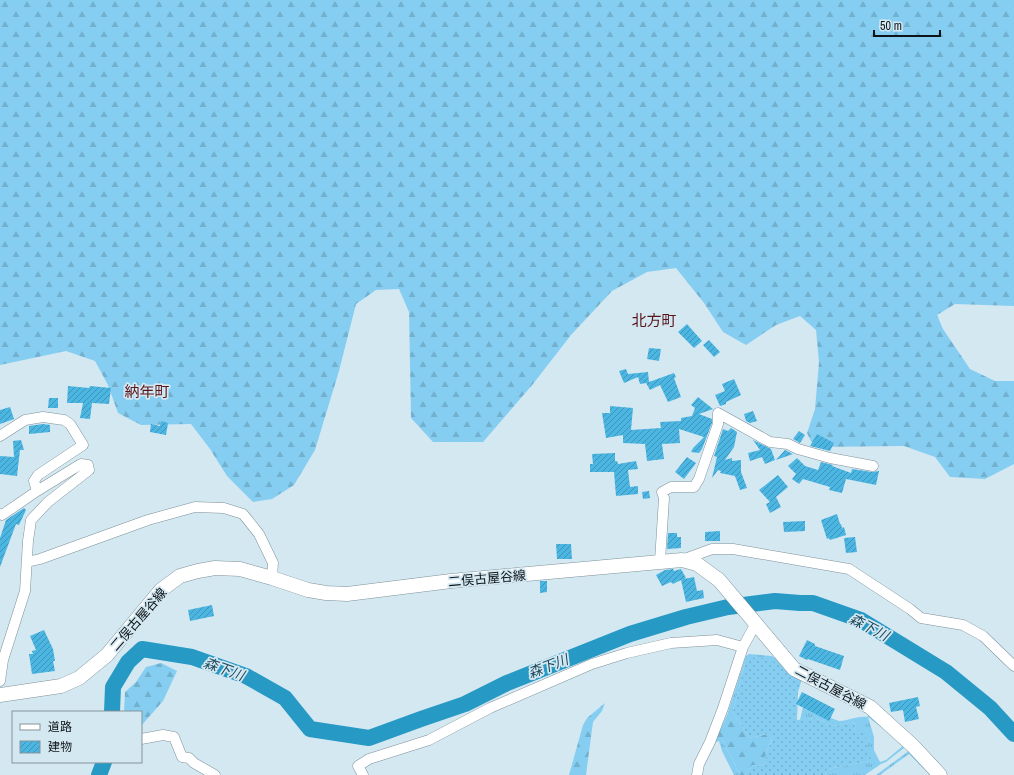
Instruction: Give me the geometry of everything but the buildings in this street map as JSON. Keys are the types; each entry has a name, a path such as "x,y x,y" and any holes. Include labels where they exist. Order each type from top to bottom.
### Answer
{"main road":[{"name":"二俣古屋谷線","path":"0,695 61,686 79,678 107,655 161,590 180,576 215,568 240,569 308,590 347,594 459,580 682,560 697,564 719,580 794,669 870,707 913,746 940,775"}],"street":[{"path":"660,561 664,498 662,492 671,487 694,487 699,479 718,424 718,413 770,442 788,444 798,449 841,461 873,466"},
{"path":"0,436 26,420 43,417 64,420 70,424 83,445 38,475 34,481 37,491"},
{"path":"0,514 2,515 81,464 88,465 89,470 48,502 31,520 28,541 25,591 3,660 0,681"},
{"path":"27,562 40,559 148,520 176,512 195,507 224,508 243,514 259,534 273,563 272,578"},
{"path":"682,560 712,549 733,549 849,569 910,609 921,618 963,625 983,636 1014,666"},
{"path":"697,775 699,764 710,742 723,708 743,647 756,623"},
{"path":"363,775 358,766 369,759 428,740 490,708 585,666 627,653 671,643 717,640 743,647"},
{"path":"142,739 163,735 174,737 182,757 189,758 194,763 215,775"}],"green space":[{"path":"0,0 1014,0 1014,306 955,304 937,315 943,329 970,369 995,381 1014,381 1014,464 985,479 950,477 935,457 904,446 814,447 807,433 815,409 819,362 816,330 800,316 776,325 746,345 723,332 704,303 676,268 647,272 612,291 571,335 533,384 483,442 433,442 411,418 409,312 399,289 376,290 356,304 339,371 315,450 294,485 272,499 253,502 227,476 210,449 191,424 141,425 118,413 108,385 95,361 66,351 0,365"},
{"path":"749,654 772,656 803,678 802,679 767,658 745,663 733,711 734,715 727,715 746,656"},
{"path":"747,658 768,658 802,679 798,692 797,720 815,718 835,726 852,722 856,725 854,730 864,732 871,757 869,761 833,768 826,771 825,775 745,775 752,765 763,765 772,737 772,734 767,734 750,738 734,715 733,711"},
{"path":"161,663 177,671 163,701 142,725 142,711 124,711 125,692 136,682 146,667"},
{"path":"605,703 602,711 593,722 586,775 569,775 583,725 587,718"},
{"path":"803,707 839,721 867,717 869,714 906,745 886,762 865,775 825,775 826,771 833,768 869,761 854,730 856,725 852,722 835,726 815,718 800,720","holes":["868,717 904,745 886,760 880,762 874,750 874,737"]},
{"path":"727,715 734,715 750,738 772,734 772,739 766,754 765,762 762,766 752,765 745,775 740,775 721,737 717,737"},
{"path":"717,737 721,737 740,775 734,775 722,751 719,741 716,742 701,772 703,775 699,775"},
{"path":"910,750 933,775 930,775 909,754 880,775 876,775"}],"waterway":[{"name":"森下川","path":"112,711 113,687 128,662 142,649 192,657 246,676 285,698 310,729 369,738 465,704 507,683 630,634 686,617 728,607 775,601 813,603 861,620 946,672 990,708 1014,734"},
{"name":"森下川","path":"99,775 104,763"}],"district":[{"name":"北方町","path":"654,321"},
{"name":"納年町","path":"147,392"}]}
